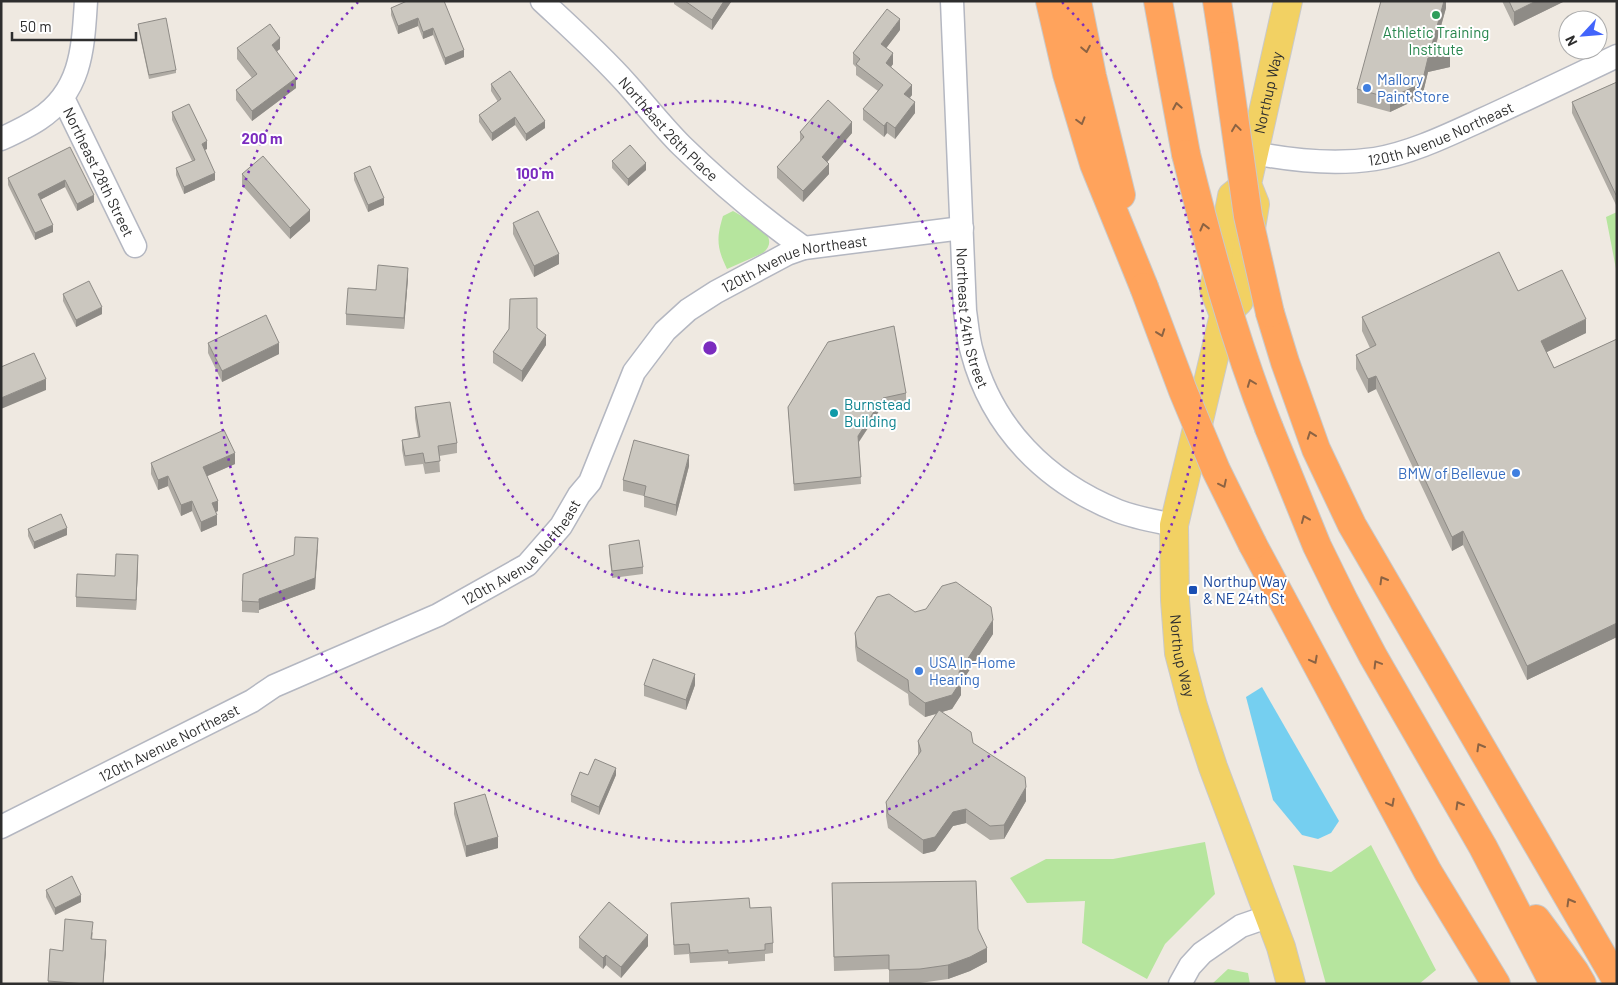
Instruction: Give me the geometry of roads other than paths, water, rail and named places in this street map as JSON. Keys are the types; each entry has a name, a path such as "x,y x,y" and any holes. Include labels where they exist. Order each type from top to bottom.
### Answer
{"highway":[{"path":"1050,1 1067,74 1094,164 1205,444 1253,545 1428,872 1496,984"},
{"path":"1077,1 1092,76 1144,287"},
{"path":"1217,1 1248,216 1270,313 1285,362 1316,448 1352,525 1617,981"},
{"path":"1160,8 1186,154 1226,303 1249,376 1317,546 1373,656 1483,847 1570,980"},
{"path":"1428,872 1480,984"}],"main road":[{"name":"Northup Way","path":"1288,1 1247,184 1232,196 1214,289 1224,315 1174,525 1175,600 1179,653 1193,706 1213,766 1270,916 1291,984"}],"street":[{"path":"1,140 40,118 63,98 78,71 84,35 86,1"},
{"name":"Northeast 26th Place","path":"542,1 585,40 680,144 722,184 774,227 804,248"},
{"name":"Northeast 24th Street","path":"952,1 965,311 972,352 988,397 1010,432 1039,464 1076,491 1119,511 1174,525"},
{"name":"120th Avenue Northeast","path":"1254,153 1286,160 1317,162 1377,159 1428,144 1617,56"},
{"name":"Northeast 28th Street","path":"63,98 135,246"},
{"name":"120th Avenue Northeast","path":"1,827 252,700 274,686 438,615 527,565 561,526 579,495 590,482 634,372 665,330 688,310 716,292 788,254 804,248 962,228"},
{"path":"1180,984 1190,966 1202,953 1241,926 1270,916"}],"water":[{"path":"1262,687 1339,821 1331,833 1318,839 1302,835 1273,800 1246,697"}],"place":[{"name":"Athletic Training Institute","path":"1436,15"},
{"name":"Mallory Paint Store","path":"1367,88"},
{"name":"Burnstead Building","path":"834,413"},
{"name":"BMW of Bellevue","path":"1516,473"},
{"name":"Northup Way & NE 24th St","path":"1193,590"},
{"name":"USA In-Home Hearing","path":"919,671"}]}
